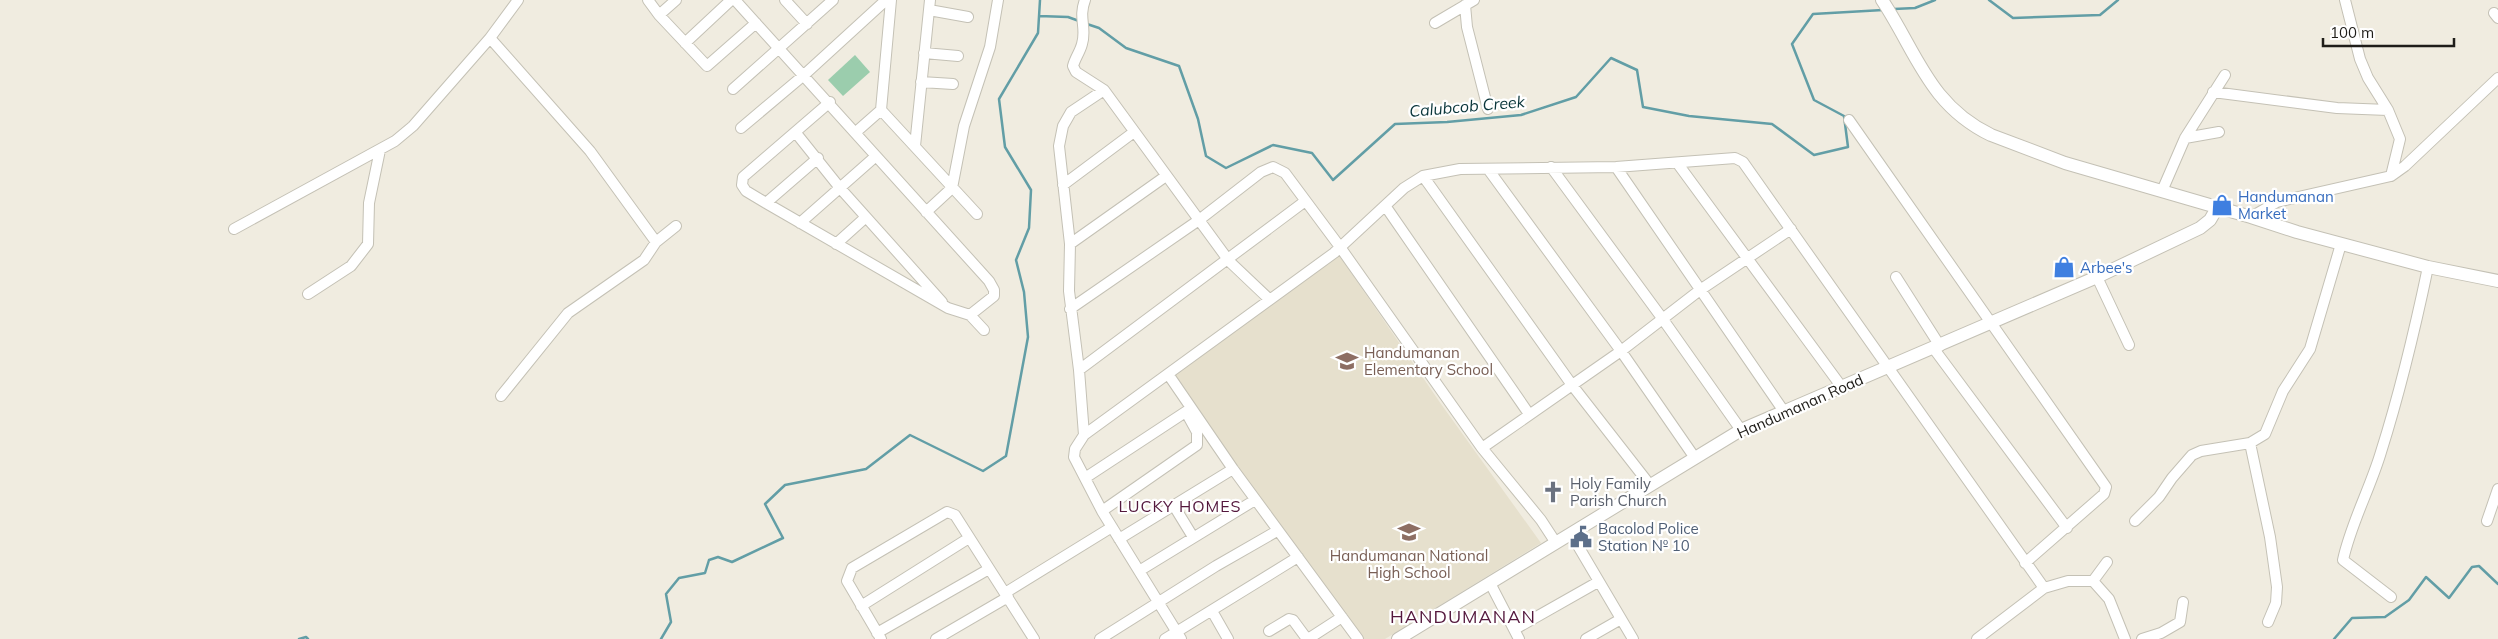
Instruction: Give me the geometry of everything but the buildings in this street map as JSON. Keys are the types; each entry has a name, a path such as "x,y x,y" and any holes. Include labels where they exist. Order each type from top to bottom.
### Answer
{"street":[{"path":"234,229 380,150 413,126 490,38 518,0"},
{"path":"648,0 659,15 707,66 756,24"},
{"path":"659,15 676,0"},
{"path":"685,43 731,0"},
{"path":"735,0 830,102 989,281 994,290 994,296 970,315"},
{"path":"785,0 807,24"},
{"path":"734,89 833,0"},
{"path":"741,128 804,75 886,0"},
{"path":"856,132 881,110 891,0"},
{"path":"926,212 952,188 964,126 990,48 998,0"},
{"path":"1085,0 1081,12 1082,43 1073,66 1076,72 1104,90 1229,260 1269,299"},
{"path":"1883,0 1926,80 1946,103 1979,129 2065,163 2217,208 2428,267 2498,281"},
{"path":"2344,0 2350,16 2357,52 2368,78 2388,110 2400,139 2390,176"},
{"path":"1435,23 1470,2"},
{"path":"1470,2 1467,27 1488,109"},
{"path":"914,146 929,5 968,17"},
{"path":"490,38 590,151 656,242"},
{"path":"924,53 958,56"},
{"path":"2162,191 2185,138 2225,75"},
{"path":"2251,217 2276,202 2390,176 2405,166 2498,78"},
{"path":"921,82 953,84"},
{"path":"1084,435 1079,370 1070,310 1068,266 1070,244 1059,146 1063,126 1071,112 1104,90"},
{"path":"2213,92 2337,108 2388,110"},
{"path":"830,102 743,177 742,185 746,191 948,308 970,315 984,330"},
{"path":"881,110 977,214"},
{"path":"1849,120 2106,487 2104,494 2067,528 2024,563"},
{"path":"1063,185 1134,132"},
{"path":"2185,138 2219,132"},
{"path":"796,133 818,158 840,188 948,308"},
{"path":"308,294 350,266 368,244 369,203 380,150"},
{"path":"800,223 876,156"},
{"path":"766,203 818,158"},
{"path":"1179,635 1102,511 1074,457 1075,449 1084,435 1334,253 1386,207 1404,188 1423,176 1460,169 1616,167 1741,159 2024,563 2044,588"},
{"path":"1678,164 1749,258 1841,386"},
{"path":"1070,310 1199,220 1261,172 1273,167 1284,173 1304,202 1340,247 1482,448 1541,520 1556,543"},
{"path":"1551,167 1662,318 1741,430"},
{"path":"1616,167 1783,410"},
{"path":"1488,169 1621,351 1695,458"},
{"path":"1070,244 1166,176"},
{"path":"1423,176 1572,385 1650,485"},
{"path":"1079,370 1229,260 1304,202"},
{"path":"1386,207 1529,414"},
{"name":"Handumanan Road","path":"1398,639 1741,430 1783,410 1937,347 2097,277 2200,228 2210,220 2217,208"},
{"path":"836,244 866,217"},
{"path":"501,396 568,313 644,260 656,242 676,226"},
{"path":"1482,448 1621,351 1700,290 1791,229"},
{"path":"2135,521 2159,497 2172,478 2192,455 2201,451 2250,443 2265,434 2283,391 2310,349 2341,244"},
{"path":"2391,597 2343,560 2347,544 2381,453 2415,328 2428,267"},
{"path":"1896,277 1937,347 2067,528"},
{"path":"2097,277 2129,345"},
{"path":"1168,374 1189,410 1358,639"},
{"path":"1085,478 1189,410"},
{"path":"1102,511 1197,445 1197,432 1189,410"},
{"path":"2250,443 2270,537 2278,588 2276,603 2268,622"},
{"path":"1119,539 1233,469"},
{"path":"2487,522 2496,502 2498,489"},
{"path":"1139,571 1255,500"},
{"path":"1174,506 1193,537"},
{"path":"989,569 879,636 846,581 852,568 947,512 955,515 1007,595 1029,637"},
{"path":"936,639 1112,527"},
{"path":"1100,639 1277,531"},
{"path":"1571,534 1598,582 1634,639"},
{"path":"861,606 969,538"},
{"path":"1165,639 1179,635 1212,611 1298,557"},
{"path":"2093,581 2107,562"},
{"path":"1978,639 2044,588 2068,581 2093,581 2109,599 2125,639"},
{"path":"1490,583 1517,634 1598,582"},
{"path":"2142,639 2161,633 2180,622 2183,602"},
{"path":"1212,611 1228,639"},
{"path":"1269,630 1289,619 1293,620 1307,639 1342,618"},
{"path":"1586,639 1621,619"}],"shaded area":[{"path":"1339,255 1441,404 1541,543 1385,639 1363,639 1277,520 1222,451 1173,375"}],"green space":[{"path":"855,55 870,72 843,96 828,80"}],"waterway":[{"path":"661,639 671,622 666,594 679,578 705,573 709,560 718,557 732,562 783,538 765,504 785,485 866,469 910,435 983,471 1006,456 1028,337 1024,292 1016,260 1029,228 1031,190 1005,147 999,99 1038,33 1040,0"},
{"name":"Calubcob Creek","path":"1894,9 1915,8 1935,0"},
{"name":"Calubcob Creek","path":"1989,0 2013,18 2100,15 2118,0"},
{"name":"Calubcob Creek","path":"1087,24 1099,28 1126,48 1179,66 1198,119 1206,156 1226,168 1273,145 1312,153 1333,180 1395,124 1447,122 1521,115 1576,97 1611,58 1637,70 1643,107 1689,116 1772,124 1814,155 1848,147 1844,116 1814,100 1792,44 1813,14 1883,10"},
{"name":"Calubcob Creek","path":"1039,16 1068,17 1079,21"},
{"path":"2334,639 2352,618 2385,617 2409,600 2426,577 2449,598 2472,567 2479,566 2498,584"},
{"path":"299,639 306,637 308,639"}],"place":[{"name":"Handumanan Market","path":"2222,205"},
{"name":"Arbee's","path":"2064,267"},
{"name":"Handumanan Elementary School","path":"1347,361"},
{"name":"Holy Family Parish Church","path":"1553,492"},
{"name":"Handumanan National High School","path":"1409,532"},
{"name":"Bacolod Police Station № 10","path":"1581,537"}],"district":[{"name":"LUCKY HOMES","path":"1180,506"},
{"name":"HANDUMANAN","path":"1463,616"}]}
